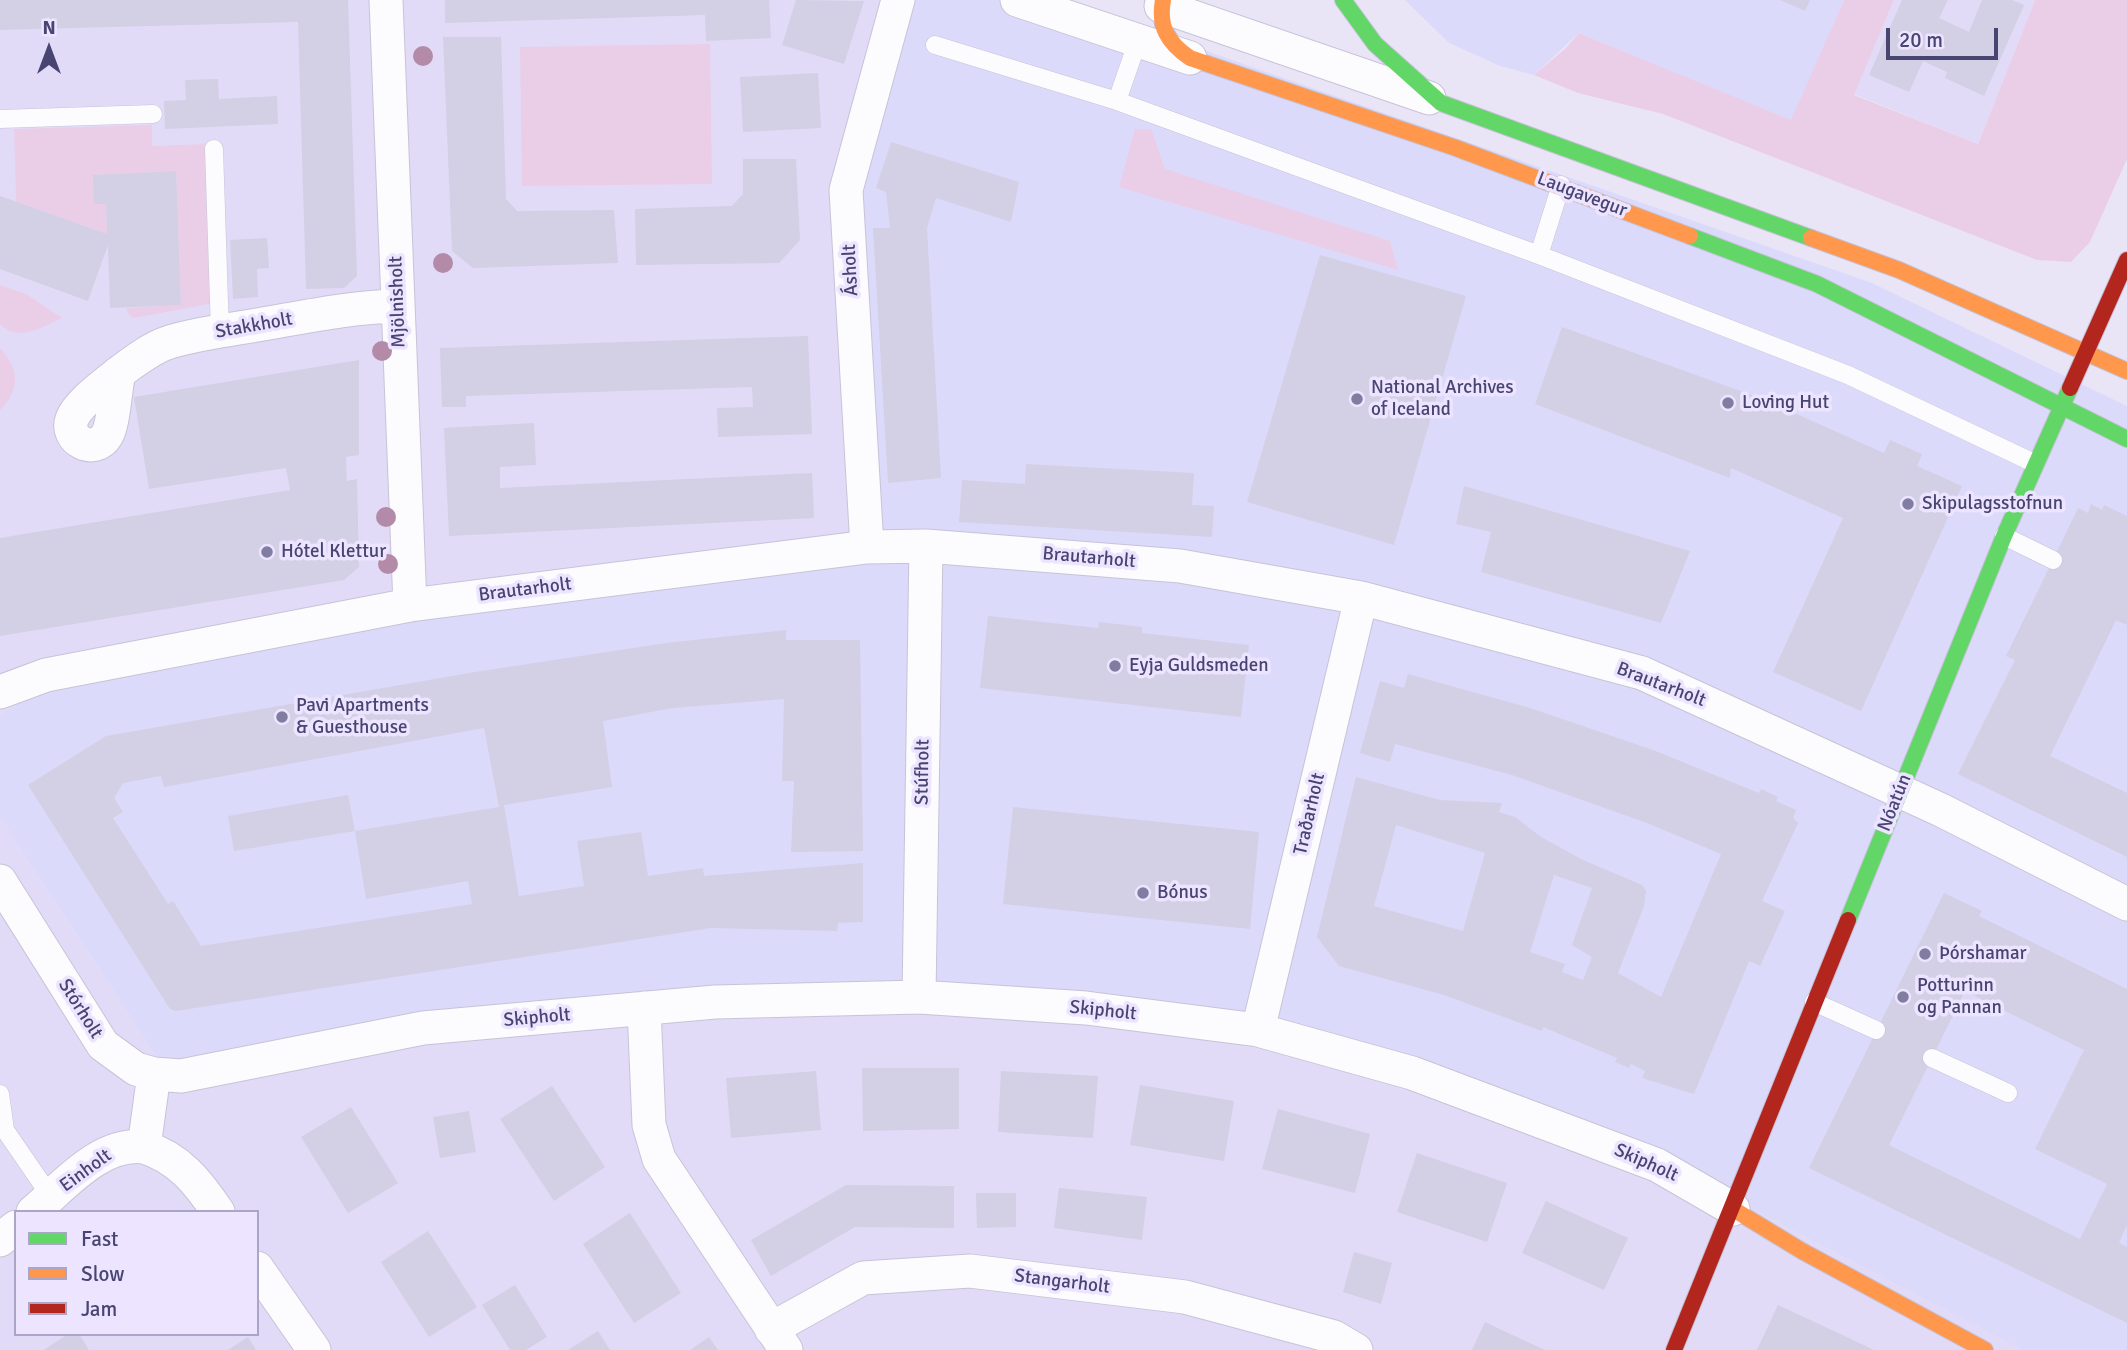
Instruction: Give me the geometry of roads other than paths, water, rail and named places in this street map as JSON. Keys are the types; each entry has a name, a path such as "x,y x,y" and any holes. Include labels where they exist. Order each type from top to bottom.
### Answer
{"main road":[{"path":"1343,0 1373,43 1404,75 1441,103"},
{"path":"1162,3 1161,26 1165,35 1190,58"},
{"name":"Laugavegur","path":"1190,58 1561,186 1817,284 2127,439"},
{"name":"Laugavegur","path":"1441,103 1573,148 1899,270 2127,371"},
{"name":"Nóatún","path":"1674,1350 2034,463 2127,260"},
{"name":"Skipholt","path":"1733,1209 1802,1251 1985,1350"}],"street":[{"name":"Mjölnisholt","path":"386,0 410,605"},
{"name":"Ásholt","path":"867,547 846,190 898,0"},
{"name":"Laugavegur","path":"1017,0 1190,58"},
{"name":"Laugavegur","path":"1162,3 1441,103"},
{"name":"Stakkholt","path":"119,373 165,343 364,306 398,306"},
{"name":"Brautarholt","path":"0,692 46,675 410,605 867,547 926,546 1180,566 1361,598 1643,673 1900,791 2127,904"},
{"name":"Stúfholt","path":"919,997 926,546"},
{"name":"Traðarholt","path":"1258,1030 1361,598"},
{"name":"Stórholt","path":"0,881 103,1045 135,1069 154,1074"},
{"name":"Skipholt","path":"154,1074 181,1076 423,1028 715,1002 919,997 1086,1008 1258,1030 1412,1073 1537,1117 1657,1165 1733,1209"},
{"name":"Stangarholt","path":"644,1008 649,1125 659,1159 778,1339 863,1278 970,1271 1185,1297 1334,1337 1356,1350"},
{"path":"154,1074 144,1147 179,1164 197,1181 217,1210"},
{"name":"Einholt","path":"42,1204 104,1153 125,1145 144,1147"},
{"path":"0,1240 14,1229"},
{"path":"259,1271 314,1350"}],"lane":[{"path":"1117,101 1138,40"},
{"path":"934,45 1117,101 1539,255 1848,375 2034,463"},
{"path":"0,119 153,114"},
{"path":"1539,255 1573,148"},
{"path":"214,149 220,332"},
{"path":"2004,536 2053,560"},
{"path":"1814,1002 1877,1030"},
{"path":"1932,1058 2008,1093"},
{"path":"0,1094 5,1130 42,1204"}],"place":[{"name":"National Archives of Iceland","path":"1357,399"},
{"name":"Loving Hut","path":"1728,403"},
{"name":"Skipulagsstofnun","path":"1908,504"},
{"name":"Hótel Klettur","path":"267,552"},
{"name":"Eyja Guldsmeden","path":"1115,666"},
{"name":"Pavi Apartments & Guesthouse","path":"282,717"},
{"name":"Bónus","path":"1143,893"},
{"name":"Þórshamar","path":"1925,954"},
{"name":"Potturinn og Pannan","path":"1903,997"}]}
